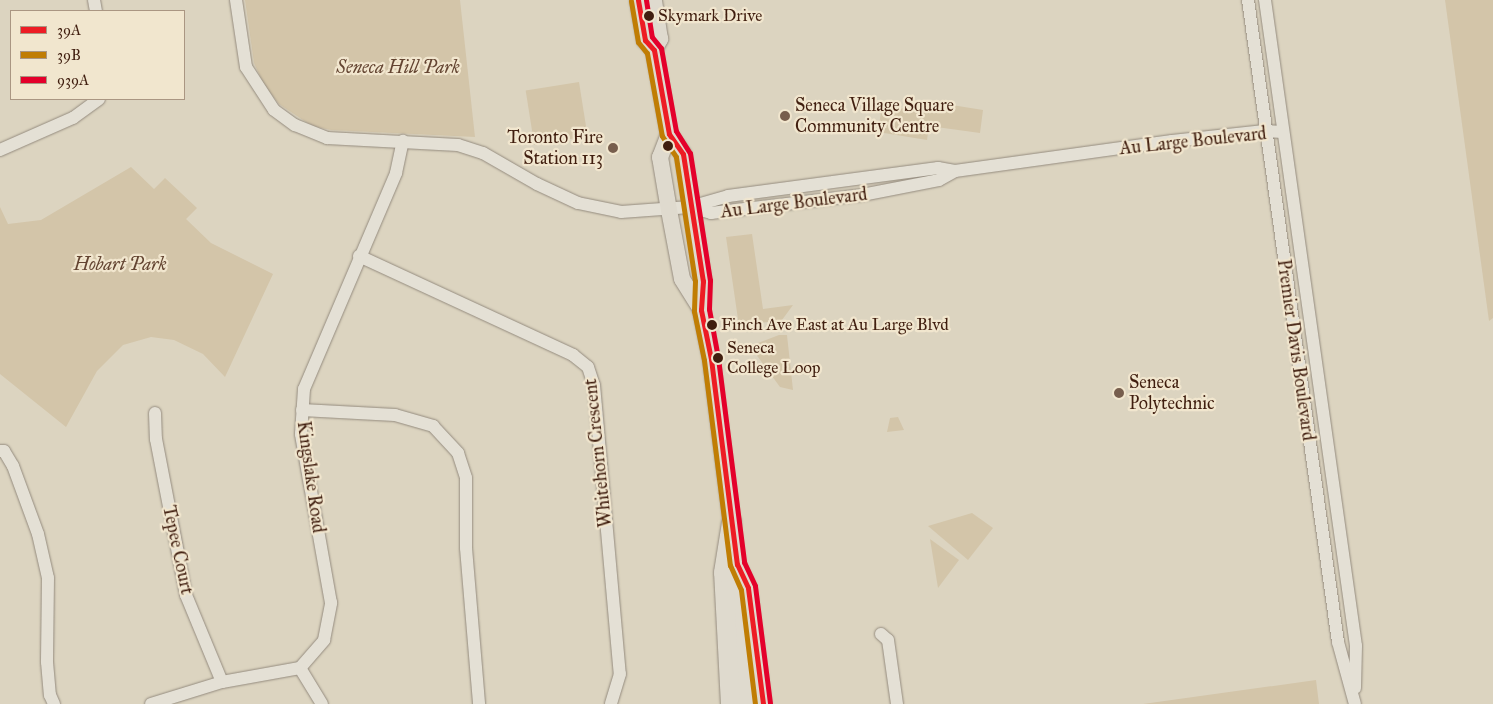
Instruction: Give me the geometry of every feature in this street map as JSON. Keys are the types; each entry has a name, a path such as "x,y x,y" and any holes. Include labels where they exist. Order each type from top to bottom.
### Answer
{"highway":[{"path":"730,704 724,572 731,522"}],"main road":[{"path":"638,0 645,40 654,50 669,134 683,154 703,281 701,310 712,369 737,564 748,588 763,704"},
{"path":"654,0 660,39 654,50"},
{"path":"669,134 660,157 669,210 682,279 701,310"},
{"path":"737,564 732,590 747,704"}],"street":[{"path":"236,0 246,67 274,110 295,125 327,138 458,145 483,153 537,184 578,204 621,212 690,207"},
{"name":"Premier Davis Boulevard","path":"1248,0 1264,131 1339,648 1355,701"},
{"name":"Premier Davis Boulevard","path":"1265,0 1282,132 1356,646 1355,701"},
{"path":"0,150 73,118 98,100"},
{"name":"Au Large Boulevard","path":"690,207 710,213 862,195 939,180 955,171 1264,131 1282,132"},
{"name":"Kingslake Road","path":"300,668 324,640 331,604 301,434 304,389 358,256 396,173 404,141"},
{"name":"Whitehorn Crescent","path":"358,256 573,355 588,367 594,386 620,674 611,704"},
{"path":"302,410 396,415 433,426 458,453 466,478 466,548 479,704"},
{"name":"Tepee Court","path":"155,413 156,438 186,595 222,682"},
{"path":"0,451 4,451 13,466 38,534 46,569 47,662 50,695 54,704"},
{"path":"881,634 888,640 897,704"},
{"path":"151,704 222,682 300,668 322,704"}],"green space":[{"name":"Seneca Hill Park","path":"245,0 460,0 475,137 331,130 312,126 279,104 264,85 254,63"},
{"path":"1445,0 1493,0 1493,318 1489,321"},
{"path":"579,82 588,136 534,145 526,90"},
{"path":"933,102 983,110 980,133 929,126 927,140 878,132 882,105 931,113"},
{"name":"Hobart Park","path":"131,167 154,189 165,178 197,208 186,219 211,243 273,274 225,377 203,354 174,340 151,337 123,345 97,371 66,427 0,374 0,207 8,224 41,220"},
{"path":"752,234 763,309 793,305 782,320 739,326 726,237"},
{"path":"779,335 787,335 793,390 780,387 750,346"},
{"path":"898,417 904,430 887,432 890,418"},
{"path":"972,513 993,528 968,560 928,526"},
{"path":"930,539 959,560 938,588"},
{"path":"1316,680 1319,704 1143,704"}],"transit line":[{"name":"39A","path":"638,0 645,40 654,50 669,134 683,154 703,281 701,310 711,359 737,564 748,588 763,704"},
{"name":"939A","path":"646,0 652,37 661,48 676,131 690,153 710,280 709,309 718,358 744,562 755,586 770,703"},
{"name":"39B","path":"631,1 638,42 647,53 662,136 676,157 695,281 694,311 704,360 730,565 741,590 755,704"}],"place":[{"name":"Skymark Drive","path":"649,16"},
{"name":"Seneca Village Square Community Centre","path":"785,116"},
{"name":"Toronto Fire Station 113","path":"613,148"},
{"name":"Finch Ave East at Au Large Blvd","path":"712,325"},
{"name":"Seneca College Loop","path":"718,358"},
{"name":"Seneca Polytechnic","path":"1119,393"}]}
